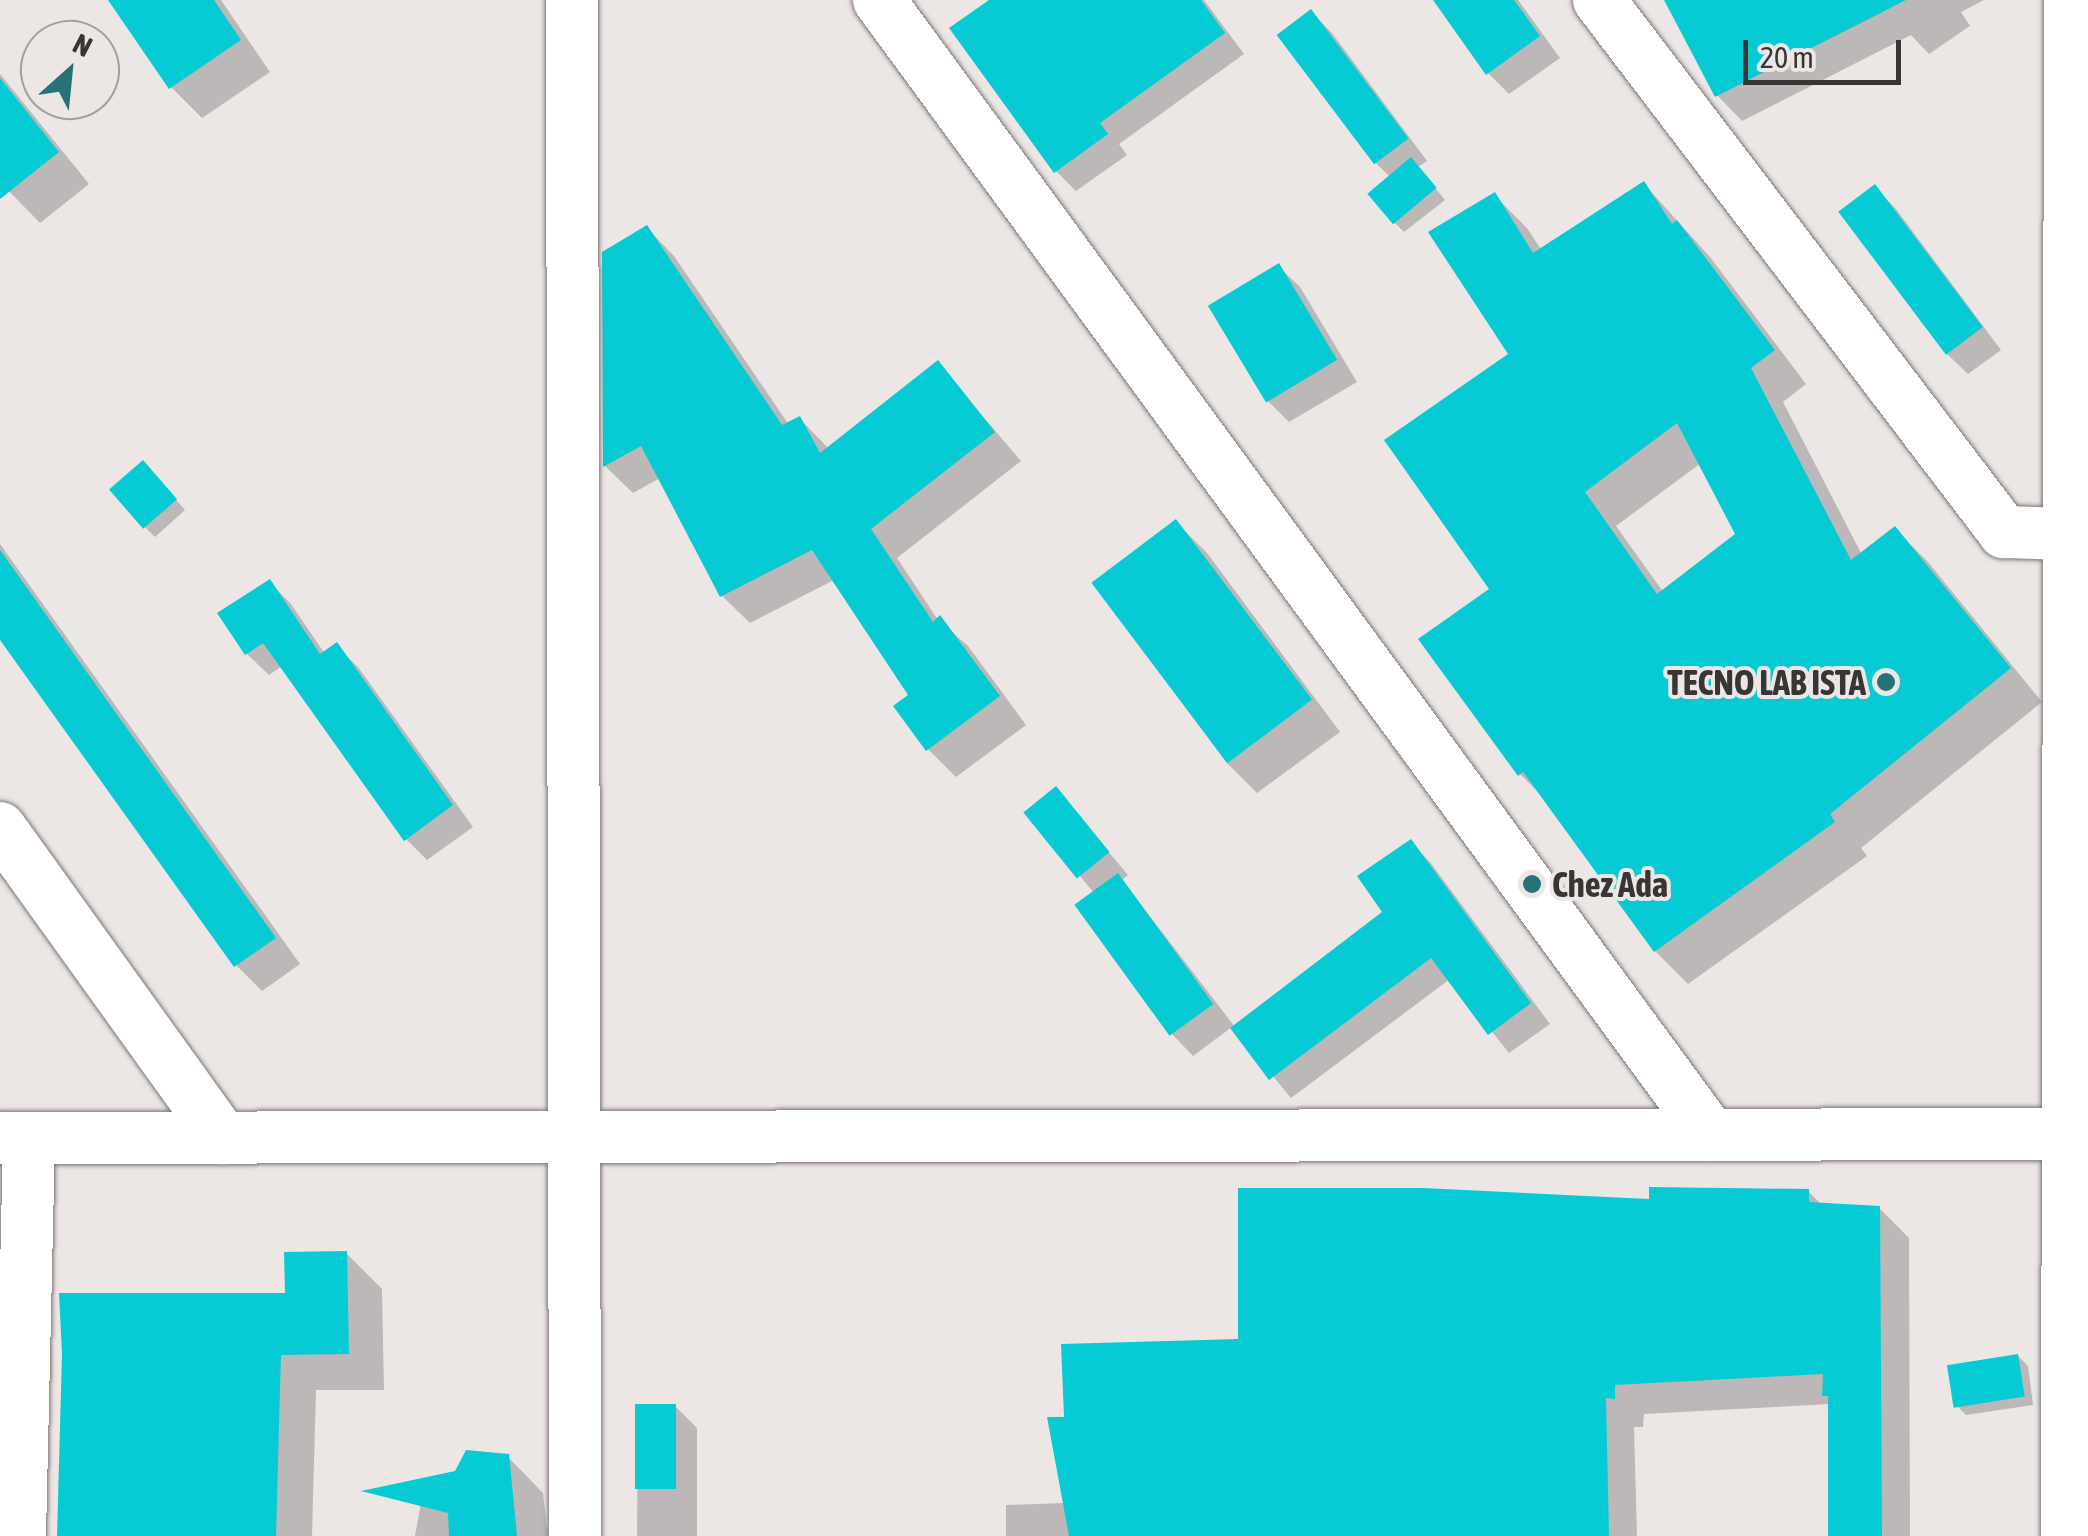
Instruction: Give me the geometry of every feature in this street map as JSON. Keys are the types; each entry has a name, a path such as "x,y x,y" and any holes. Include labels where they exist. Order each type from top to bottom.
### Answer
{"street":[{"path":"880,0 1711,1135"},
{"path":"1599,0 2004,532 2078,534"},
{"path":"2066,1536 2078,1134 2078,534 2070,0"},
{"path":"575,1536 579,5"},
{"path":"0,828 224,1138"},
{"path":"20,1536 14,1138 2078,1134"}],"building":[{"path":"108,0 214,0 241,40 169,89"},
{"path":"989,0 1201,0 1225,33 1100,123 1108,134 1054,173 949,28"},
{"path":"1433,0 1514,0 1540,36 1486,75"},
{"path":"1664,0 1906,0 1715,97"},
{"path":"1311,9 1408,138 1374,164 1277,35"},
{"path":"0,78 20,103 20,120 33,120 59,152 0,199"},
{"path":"1411,157 1437,188 1393,224 1367,194"},
{"path":"1644,181 1672,224 1677,220 1775,350 1751,368 1851,560 1895,526 2011,668 1830,814 1835,822 1654,952 1523,772 1518,776 1418,639 1489,589 1384,440 1508,354 1428,232 1495,192 1533,253","holes":["1677,423 1735,534 1657,594 1585,492"]},
{"path":"1875,184 1983,327 1946,355 1838,212"},
{"path":"647,225 782,425 800,416 820,453 938,360 995,432 871,529 933,622 940,615 1000,696 926,751 893,706 908,695 812,550 720,597 641,446 603,467 602,252"},
{"path":"1279,263 1337,360 1266,403 1208,306"},
{"path":"143,460 177,499 143,529 109,490"},
{"path":"1176,519 1312,699 1227,763 1091,583"},
{"path":"0,550 276,938 234,967 0,640"},
{"path":"270,579 320,654 337,642 453,805 404,841 263,643 245,655 217,613"},
{"path":"1056,786 1109,852 1077,878 1023,812"},
{"path":"1411,839 1531,1003 1488,1035 1431,958 1269,1080 1230,1028 1382,912 1357,876"},
{"path":"1118,873 1213,1004 1170,1036 1074,905"},
{"path":"1649,1187 1809,1189 1809,1202 1880,1206 1882,1536 1828,1536 1828,1396 1822,1396 1823,1374 1615,1385 1615,1399 1606,1398 1609,1536 1069,1536 1047,1417 1064,1417 1061,1344 1238,1339 1238,1188 1423,1188 1649,1199"},
{"path":"347,1251 349,1354 281,1355 276,1536 57,1536 62,1354 59,1293 285,1293 284,1252"},
{"path":"2018,1354 2025,1396 1954,1408 1947,1365"},
{"path":"635,1404 676,1404 676,1489 635,1489"},
{"path":"466,1450 509,1454 517,1536 449,1536 448,1513 361,1491 455,1471"}],"place":[{"name":"TECNO LAB ISTA","path":"1886,682"},
{"name":"Chez Ada","path":"1532,884"}]}
